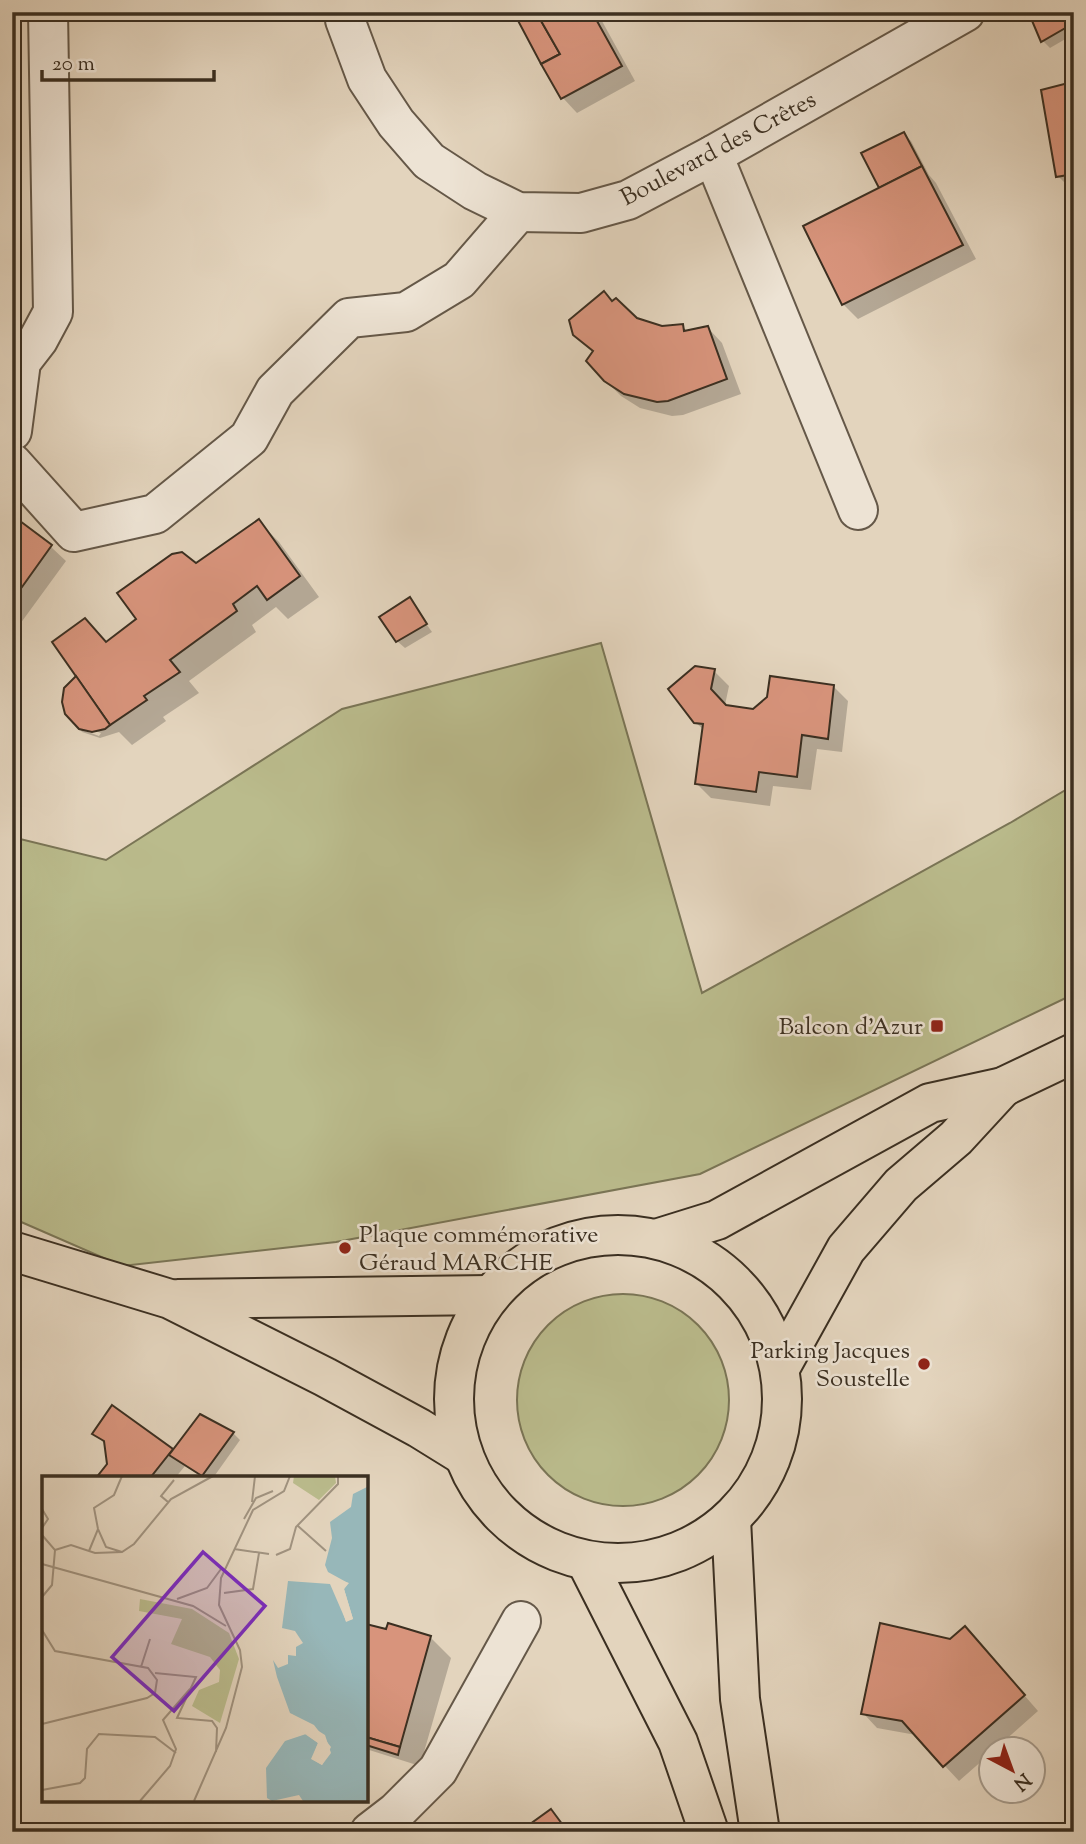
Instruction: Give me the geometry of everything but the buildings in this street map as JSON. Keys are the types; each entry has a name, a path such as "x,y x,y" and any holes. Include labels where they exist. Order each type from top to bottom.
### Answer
{"main road":[{"path":"656,1239 717,1220 930,1103 1003,1087 1074,1053"},
{"path":"780,1368 846,1249 901,1185 956,1138 1003,1087"},
{"path":"610,1234 656,1239 691,1251 723,1272 750,1299 769,1332 780,1368 781,1423 764,1475 731,1519 699,1542 663,1557 625,1564 586,1561 543,1546 505,1521 476,1485 461,1454 455,1425 453,1391 464,1340 491,1295 524,1264 565,1243 610,1234"},
{"path":"12,1251 170,1299 325,1377 461,1454"},
{"path":"170,1299 491,1295"},
{"path":"731,1519 740,1699 760,1832"},
{"path":"586,1561 678,1742 709,1832"}],"street":[{"path":"12,431 17,360 38,340 52,312 48,12"},
{"name":"Boulevard des Crêtes","path":"346,12 345,20 368,79 404,133 429,161 475,191 518,212 581,214 628,200 713,155 965,12"},
{"path":"713,155 858,510"},
{"path":"12,463 75,532 155,514 249,438 275,391 349,318 406,312 460,280 518,212"},
{"path":"370,1832 396,1812 438,1770 521,1621"}],"green space":[{"path":"601,643 702,993 1074,785 1074,994 700,1174 336,1242 122,1266 12,1218 12,837 106,860 342,709"},
{"path":"623,1294 664,1302 698,1325 721,1359 729,1400 721,1441 698,1475 664,1498 623,1506 582,1498 548,1475 525,1441 517,1400 525,1359 548,1325 582,1302"}],"place":[{"name":"Balcon d'Azur","path":"937,1026"},
{"name":"Plaque commémorative Géraud MARCHE","path":"345,1248"},
{"name":"Parking Jacques Soustelle","path":"924,1364"}]}
